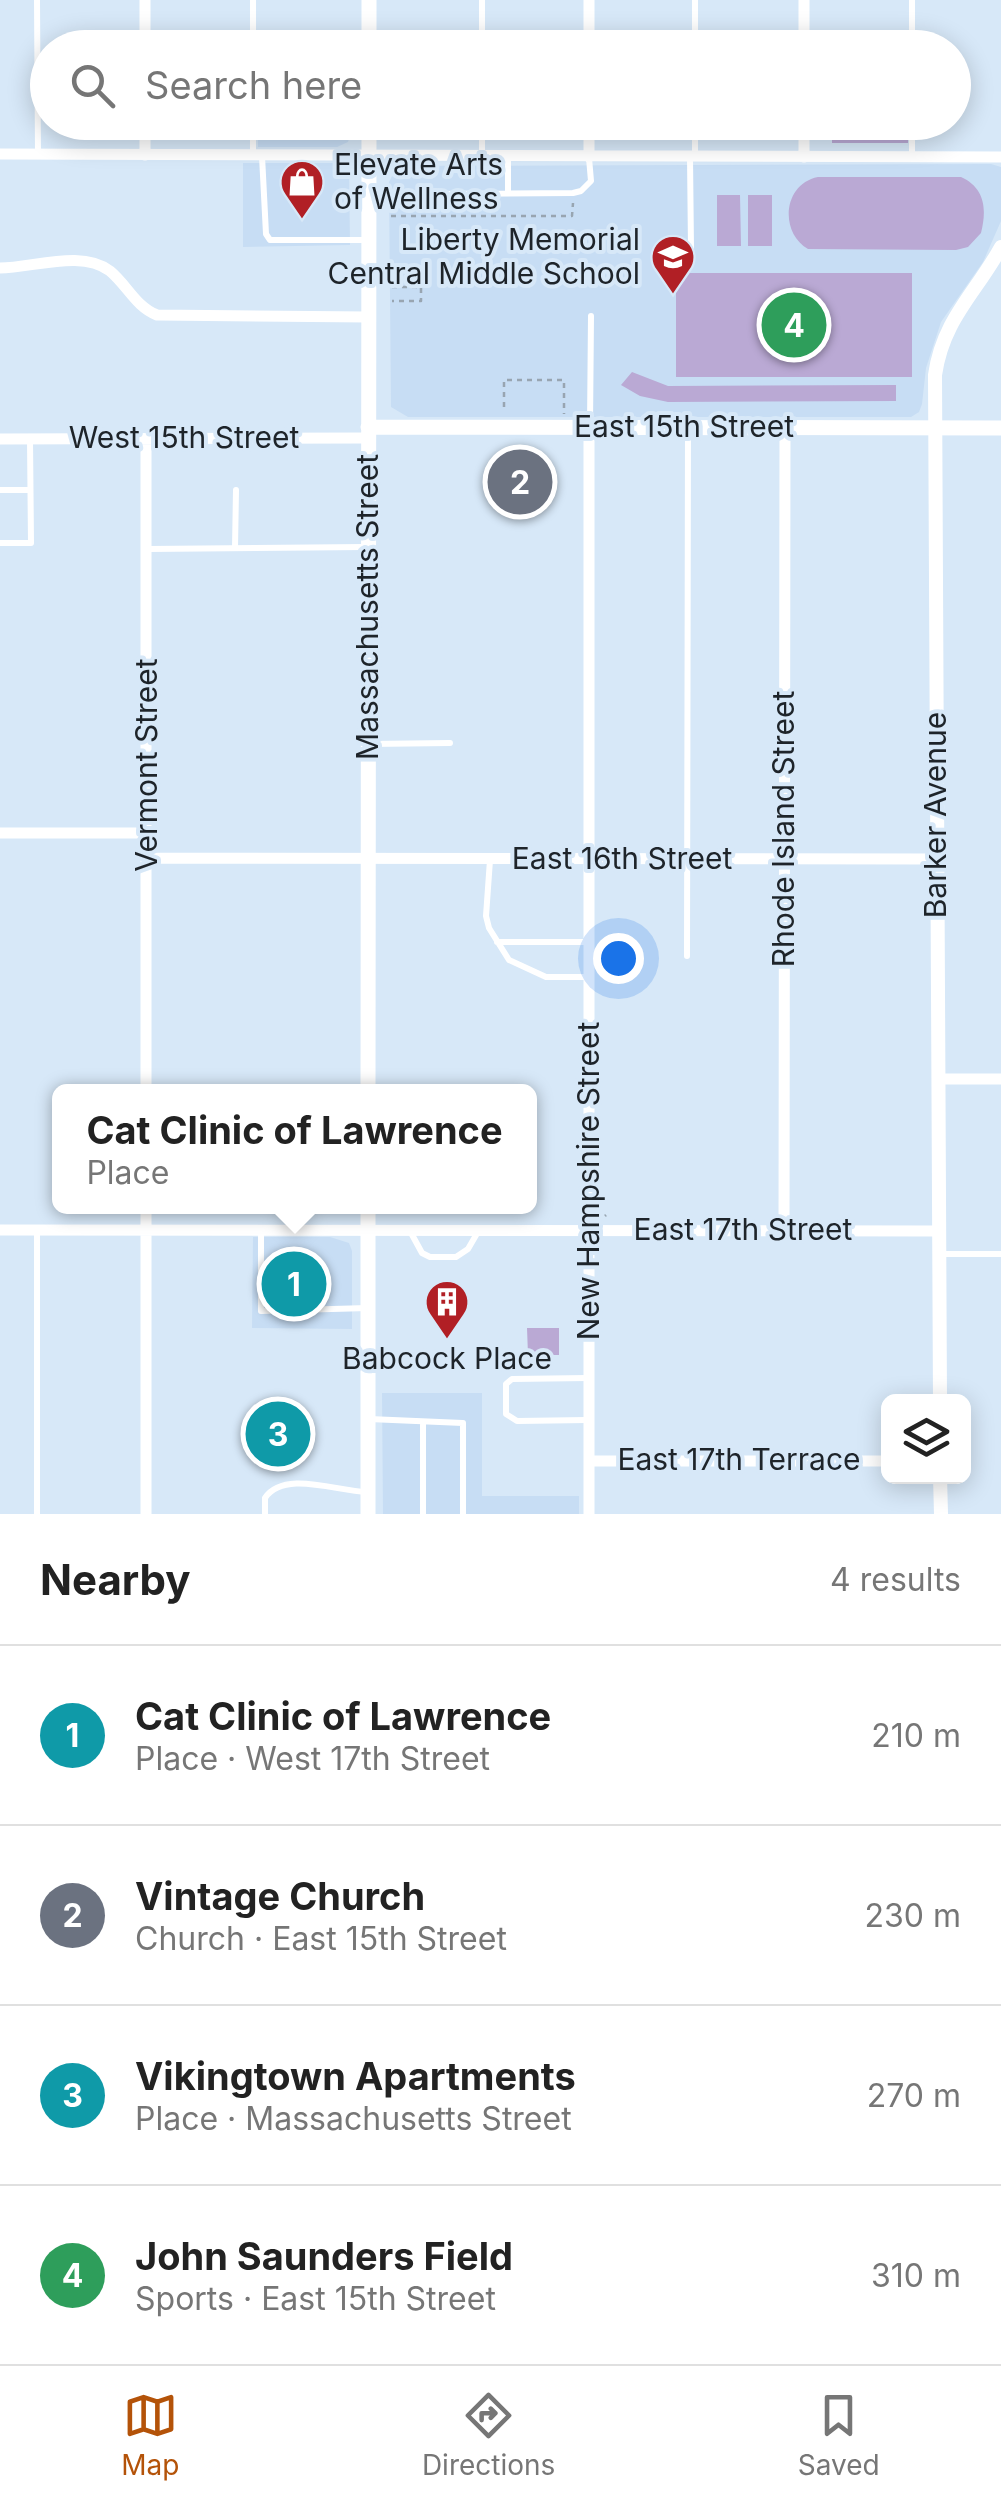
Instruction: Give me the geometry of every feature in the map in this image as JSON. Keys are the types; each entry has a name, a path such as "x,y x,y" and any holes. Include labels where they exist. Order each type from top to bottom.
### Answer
{"main road":[{"path":"368,0 369,30"},
{"name":"Massachusetts Street","path":"368,1084 370,140"},
{"name":"East 15th Street","path":"368,432 589,427 1001,428"},
{"path":"368,1214 368,1514"}],"street":[{"path":"145,0 145,30"},
{"path":"589,0 589,30"},
{"path":"804,0 804,30"},
{"path":"146,140 146,154"},
{"path":"589,140 589,157"},
{"path":"804,140 804,157"},
{"path":"0,154 1001,157"},
{"name":"Barker Avenue","path":"940,1394 935,375 942,342 956,311 1001,247"},
{"path":"0,268 67,262 101,266 142,307 156,315 368,317"},
{"name":"New Hampshire Street","path":"589,427 589,1514"},
{"name":"Rhode Island Street","path":"784,1230 785,427"},
{"name":"West 15th Street","path":"0,439 368,432"},
{"name":"Vermont Street","path":"146,438 146,1084"},
{"path":"0,834 147,833"},
{"name":"East 16th Street","path":"147,858 936,859"},
{"path":"938,1079 1001,1079"},
{"path":"146,1214 146,1514"},
{"name":"East 17th Street","path":"0,1230 939,1230"},
{"name":"East 17th Terrace","path":"589,1461 881,1460"},
{"path":"940,1484 941,1514"}],"lane":[{"path":"38,0 38,30"},
{"path":"253,0 253,30"},
{"path":"482,0 482,30"},
{"path":"695,0 695,30"},
{"path":"912,0 912,30"},
{"path":"38,140 38,154"},
{"path":"256,140 266,234 270,240 369,240"},
{"path":"482,140 482,157"},
{"path":"690,249 694,140"},
{"path":"912,140 912,156"},
{"path":"508,157 508,194"},
{"path":"431,194 572,193 591,181 589,157"},
{"path":"589,427 591,316"},
{"path":"687,956 688,427"},
{"path":"0,542 31,542 30,439"},
{"path":"0,490 30,490"},
{"path":"236,490 236,548"},
{"path":"146,549 368,547"},
{"path":"368,744 450,744"},
{"path":"490,858 486,916 510,960 546,977 589,977"},
{"path":"497,942 589,942"},
{"path":"37,1230 37,1514"},
{"path":"261,1230 261,1311 368,1308"},
{"path":"410,1230 422,1254 430,1258 462,1254 479,1230"},
{"path":"939,1254 1001,1254"},
{"path":"589,1378 512,1379 506,1384 506,1414 518,1420 589,1420"},
{"path":"368,1419 463,1423 463,1514"},
{"path":"423,1423 423,1514"},
{"path":"265,1514 265,1498 284,1484 368,1492"},
{"path":"576,1514 589,1514"}],"path":[{"path":"392,216 572,216 572,204 578,201"},
{"path":"392,287 421,287 421,294 421,301 392,301"},
{"path":"421,294 428,294"},
{"path":"504,408 504,380 564,380 564,415"}],"shaded area":[{"path":"258,140 349,140 337,147 258,147"},
{"path":"832,140 908,140 908,143"},
{"path":"243,163 349,166 350,245 243,247"},
{"name":"Liberty Memorial Central Middle School","path":"397,166 1001,167 1001,221 983,262 941,322 926,368 922,404 911,417 408,417 391,407 389,182"},
{"path":"818,177 961,177 975,187 982,200 981,233 968,247 956,250 808,249 792,232 789,209 798,189"},
{"path":"717,195 740,195 741,246 717,246"},
{"path":"748,195 772,195 772,246 748,246"},
{"path":"676,273 912,273 912,377 676,377"},
{"path":"632,372 668,386 896,385 896,401 668,402 640,396 621,385"},
{"path":"253,1237 330,1237 349,1243 352,1329 252,1328"},
{"path":"527,1328 559,1328 559,1355 528,1355"},
{"path":"382,1393 482,1393 482,1496 579,1496 579,1514 383,1514"}],"place":[{"name":"Elevate Arts of Wellness","path":"302,220"},
{"name":"Liberty Memorial Central Middle School","path":"673,295"},
{"name":"John Saunders Field","path":"794,325"},
{"name":"Vintage Church","path":"520,482"},
{"name":"Cat Clinic of Lawrence","path":"294,1284"},
{"name":"Babcock Place","path":"447,1340"},
{"name":"Vikingtown Apartments","path":"278,1434"}]}
